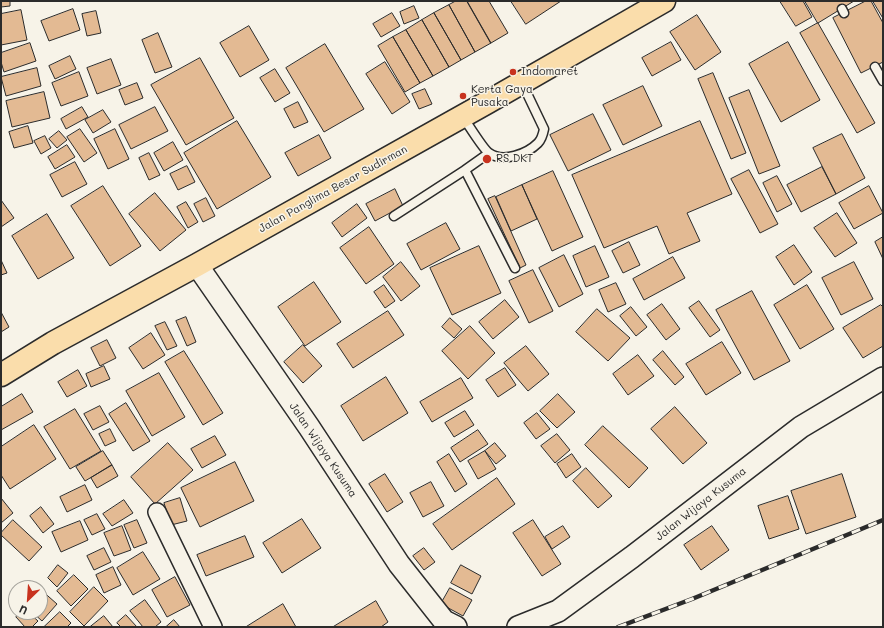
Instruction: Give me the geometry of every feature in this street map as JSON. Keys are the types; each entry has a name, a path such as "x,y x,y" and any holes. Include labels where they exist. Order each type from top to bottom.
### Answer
{"main road":[{"name":"Jalan Panglima Besar Sudirman","path":"1,375 53,343 197,265 522,83 664,1"}],"street":[{"name":"Jalan Wijaya Kusuma","path":"197,265 309,427 399,564 444,621 456,627"},
{"name":"Jalan Wijaya Kusuma","path":"518,627 558,612 639,552 801,427 883,378"},
{"path":"157,512 213,627"}],"lane":[{"path":"875,67 883,81"},
{"path":"462,116 489,153 499,157 512,157 522,154 539,143 543,136 544,129 522,83"},
{"path":"394,216 489,153"},
{"path":"465,170 515,268"}],"building":[{"path":"1,1 10,1 10,6 1,7"},
{"path":"456,1 467,1 491,43 475,52 449,5"},
{"path":"467,1 489,1 508,33 491,43"},
{"path":"511,1 561,1 526,24"},
{"path":"780,1 803,1 812,17 796,26"},
{"path":"805,1 854,1 818,23"},
{"path":"866,1 871,1 883,23 883,62 861,73 833,18"},
{"path":"873,1 883,1 883,18"},
{"path":"449,5 475,52 461,60 434,13"},
{"path":"414,6 419,18 404,24 400,12"},
{"path":"73,9 80,30 49,41 41,21"},
{"path":"21,10 27,40 1,45 1,14"},
{"path":"96,11 101,33 87,36 82,14"},
{"path":"392,13 400,26 381,37 373,24"},
{"path":"434,13 461,60 449,67 422,20"},
{"path":"697,15 721,52 695,70 670,32"},
{"path":"422,20 449,67 433,76 406,30"},
{"path":"818,23 875,123 857,133 800,33"},
{"path":"249,26 269,60 240,77 220,43"},
{"path":"406,30 433,76 420,83 393,37"},
{"path":"158,33 172,67 155,73 142,40"},
{"path":"393,37 420,83 405,92 378,46"},
{"path":"671,42 681,60 652,76 642,58"},
{"path":"788,42 820,100 781,122 749,64"},
{"path":"30,43 36,61 4,72 1,62 1,53"},
{"path":"325,44 364,109 324,132 286,68"},
{"path":"70,56 76,69 55,79 49,66"},
{"path":"200,58 234,118 186,145 151,85"},
{"path":"111,59 121,85 97,94 87,68"},
{"path":"385,62 410,102 392,114 366,74"},
{"path":"37,68 41,86 6,96 1,77"},
{"path":"275,69 290,93 275,102 260,78"},
{"path":"79,72 88,96 61,106 52,83"},
{"path":"713,73 746,153 731,159 698,79"},
{"path":"137,83 143,98 125,105 119,90"},
{"path":"643,86 662,126 623,145 603,105"},
{"path":"425,89 432,104 419,109 412,94"},
{"path":"749,90 780,166 759,174 729,98"},
{"path":"44,92 50,118 12,127 6,101"},
{"path":"298,102 308,122 294,128 284,109"},
{"path":"82,107 88,117 66,129 61,119"},
{"path":"155,107 168,131 131,149 119,125"},
{"path":"103,110 111,122 93,133 85,120"},
{"path":"593,114 611,150 568,171 550,135"},
{"path":"237,121 271,177 217,209 184,153"},
{"path":"700,121 732,194 687,213 700,241 669,254 657,226 604,248 572,175"},
{"path":"28,126 33,143 14,148 9,132"},
{"path":"80,129 97,153 84,162 67,137"},
{"path":"115,129 129,159 108,169 94,139"},
{"path":"59,131 67,140 57,148 49,139"},
{"path":"842,134 865,178 836,194 813,148"},
{"path":"319,135 331,158 298,176 285,153"},
{"path":"45,136 51,148 41,154 34,141"},
{"path":"173,142 183,160 164,171 154,153"},
{"path":"67,145 75,157 55,169 48,157"},
{"path":"149,153 160,175 149,180 139,158"},
{"path":"75,162 87,184 62,197 50,175"},
{"path":"187,166 195,182 178,190 170,174"},
{"path":"822,167 836,194 801,212 787,185"},
{"path":"749,170 778,224 760,233 731,179"},
{"path":"553,171 583,237 552,251 522,185"},
{"path":"777,176 792,204 777,212 763,183"},
{"path":"522,185 537,219 511,231 496,197"},
{"path":"103,186 141,246 110,266 71,206"},
{"path":"869,186 883,213 854,229 839,203"},
{"path":"395,189 403,206 375,221 366,204"},
{"path":"155,193 186,230 160,251 129,214"},
{"path":"495,196 526,265 520,268 488,199"},
{"path":"206,198 215,216 203,222 194,204"},
{"path":"1,200 14,218 1,227"},
{"path":"186,202 198,222 188,228 177,207"},
{"path":"357,204 367,218 342,237 332,223"},
{"path":"837,213 857,243 835,257 814,228"},
{"path":"47,214 74,258 38,279 12,236"},
{"path":"446,223 460,249 421,270 407,244"},
{"path":"369,227 394,264 366,284 340,248"},
{"path":"883,237 883,259 875,242"},
{"path":"629,242 640,265 623,273 612,251"},
{"path":"794,245 812,272 794,285 776,257"},
{"path":"479,246 501,293 452,315 430,268"},
{"path":"595,246 609,277 586,287 573,256"},
{"path":"564,255 583,294 559,307 539,268"},
{"path":"673,257 685,278 644,300 633,279"},
{"path":"1,260 7,273 1,275"},
{"path":"401,262 420,286 401,301 383,277"},
{"path":"854,262 873,299 841,315 822,278"},
{"path":"533,270 553,311 529,323 509,281"},
{"path":"314,282 341,322 305,346 278,307"},
{"path":"616,283 626,304 608,312 599,290"},
{"path":"384,285 395,301 385,308 374,292"},
{"path":"807,285 834,329 800,349 774,305"},
{"path":"752,291 790,361 754,380 716,310"},
{"path":"505,300 519,317 493,339 479,322"},
{"path":"699,301 720,330 710,337 689,308"},
{"path":"662,304 680,329 666,340 647,315"},
{"path":"881,305 883,307 883,346 863,358 843,328"},
{"path":"631,307 647,327 636,336 620,316"},
{"path":"597,309 630,338 608,361 576,332"},
{"path":"388,311 404,335 353,368 337,344"},
{"path":"1,312 9,327 1,332"},
{"path":"186,317 196,342 187,346 176,321"},
{"path":"450,318 462,329 454,338 442,327"},
{"path":"165,322 177,346 167,350 155,326"},
{"path":"470,326 495,353 468,379 442,351"},
{"path":"151,333 165,355 143,369 129,348"},
{"path":"107,340 116,358 100,366 91,348"},
{"path":"722,342 741,373 706,395 686,364"},
{"path":"303,345 322,366 303,383 284,362"},
{"path":"526,346 549,374 528,391 504,363"},
{"path":"184,351 223,413 203,425 165,362"},
{"path":"663,351 684,377 675,385 653,360"},
{"path":"638,355 654,376 628,395 613,374"},
{"path":"104,366 110,379 91,387 86,374"},
{"path":"505,368 516,385 498,397 486,380"},
{"path":"78,370 87,386 67,397 58,382"},
{"path":"159,373 185,417 152,436 126,391"},
{"path":"386,377 408,413 363,441 341,406"},
{"path":"461,378 473,398 432,422 420,402"},
{"path":"22,394 33,412 1,430 1,407"},
{"path":"558,394 575,412 557,428 540,411"},
{"path":"126,403 150,441 133,451 109,414"},
{"path":"100,406 109,422 93,430 84,414"},
{"path":"675,407 707,443 683,464 651,429"},
{"path":"75,409 101,451 70,469 44,427"},
{"path":"465,411 474,425 454,437 445,423"},
{"path":"537,413 550,429 536,439 524,423"},
{"path":"34,425 56,459 10,489 1,475 1,447"},
{"path":"603,426 648,468 629,488 585,445"},
{"path":"110,429 116,441 105,446 99,434"},
{"path":"478,430 488,444 460,462 451,448"},
{"path":"557,434 570,450 555,463 541,446"},
{"path":"215,436 226,455 202,468 191,449"},
{"path":"168,443 193,470 155,504 131,477"},
{"path":"495,443 506,456 496,464 485,451"},
{"path":"103,451 112,465 85,481 76,467"},
{"path":"485,451 496,469 478,479 468,461"},
{"path":"449,454 467,484 455,492 437,462"},
{"path":"572,454 581,467 566,478 557,464"},
{"path":"235,462 254,501 200,527 181,488"},
{"path":"112,465 118,476 97,488 91,478"},
{"path":"586,468 612,496 598,508 573,481"},
{"path":"385,474 403,502 387,512 369,484"},
{"path":"842,474 856,517 806,534 791,491"},
{"path":"497,478 515,504 452,550 433,524"},
{"path":"431,482 444,506 423,517 410,493"},
{"path":"85,485 92,500 67,512 60,497"},
{"path":"788,496 799,529 769,539 758,506"},
{"path":"1,498 13,513 1,523"},
{"path":"180,498 187,521 171,525 164,503"},
{"path":"124,500 133,513 112,526 103,514"},
{"path":"41,507 54,524 43,533 30,516"},
{"path":"97,514 105,529 92,535 84,520"},
{"path":"302,519 321,548 282,573 263,543"},
{"path":"13,520 42,547 29,561 1,535 1,533"},
{"path":"137,520 147,543 134,548 124,525"},
{"path":"533,520 561,564 542,576 513,533"},
{"path":"80,521 88,540 61,552 52,532"},
{"path":"122,526 131,550 114,556 104,533"},
{"path":"563,526 570,537 552,549 545,537"},
{"path":"712,526 729,550 701,570 684,545"},
{"path":"245,536 254,557 206,576 197,555"},
{"path":"104,548 111,562 94,570 87,556"},
{"path":"424,548 435,562 424,570 413,556"},
{"path":"143,552 160,579 133,595 117,568"},
{"path":"58,565 68,573 57,587 48,578"},
{"path":"461,565 481,576 472,594 451,583"},
{"path":"113,567 121,585 104,593 96,575"},
{"path":"74,575 88,589 71,606 57,591"},
{"path":"175,577 190,605 167,617 152,590"},
{"path":"94,587 108,601 84,626 70,612"},
{"path":"450,588 472,600 463,616 441,604"},
{"path":"48,596 57,604 48,614"},
{"path":"145,600 161,622 155,627 143,627 130,611"},
{"path":"376,601 388,622 381,627 333,627"},
{"path":"283,604 296,627 246,627"},
{"path":"60,612 71,623 67,627 44,627"},
{"path":"126,615 137,627 121,627 117,623"},
{"path":"104,616 113,627 90,627"},
{"path":"19,620 38,621 32,627 25,627"},
{"path":"174,620 180,627 166,627"}],"railway":[{"path":"618,627 692,599 883,520"}],"place":[{"name":"Indomaret","path":"513,72"},
{"name":"Kerta Gaya Pusaka","path":"463,96"},
{"name":"RS DKT","path":"487,159"}]}
